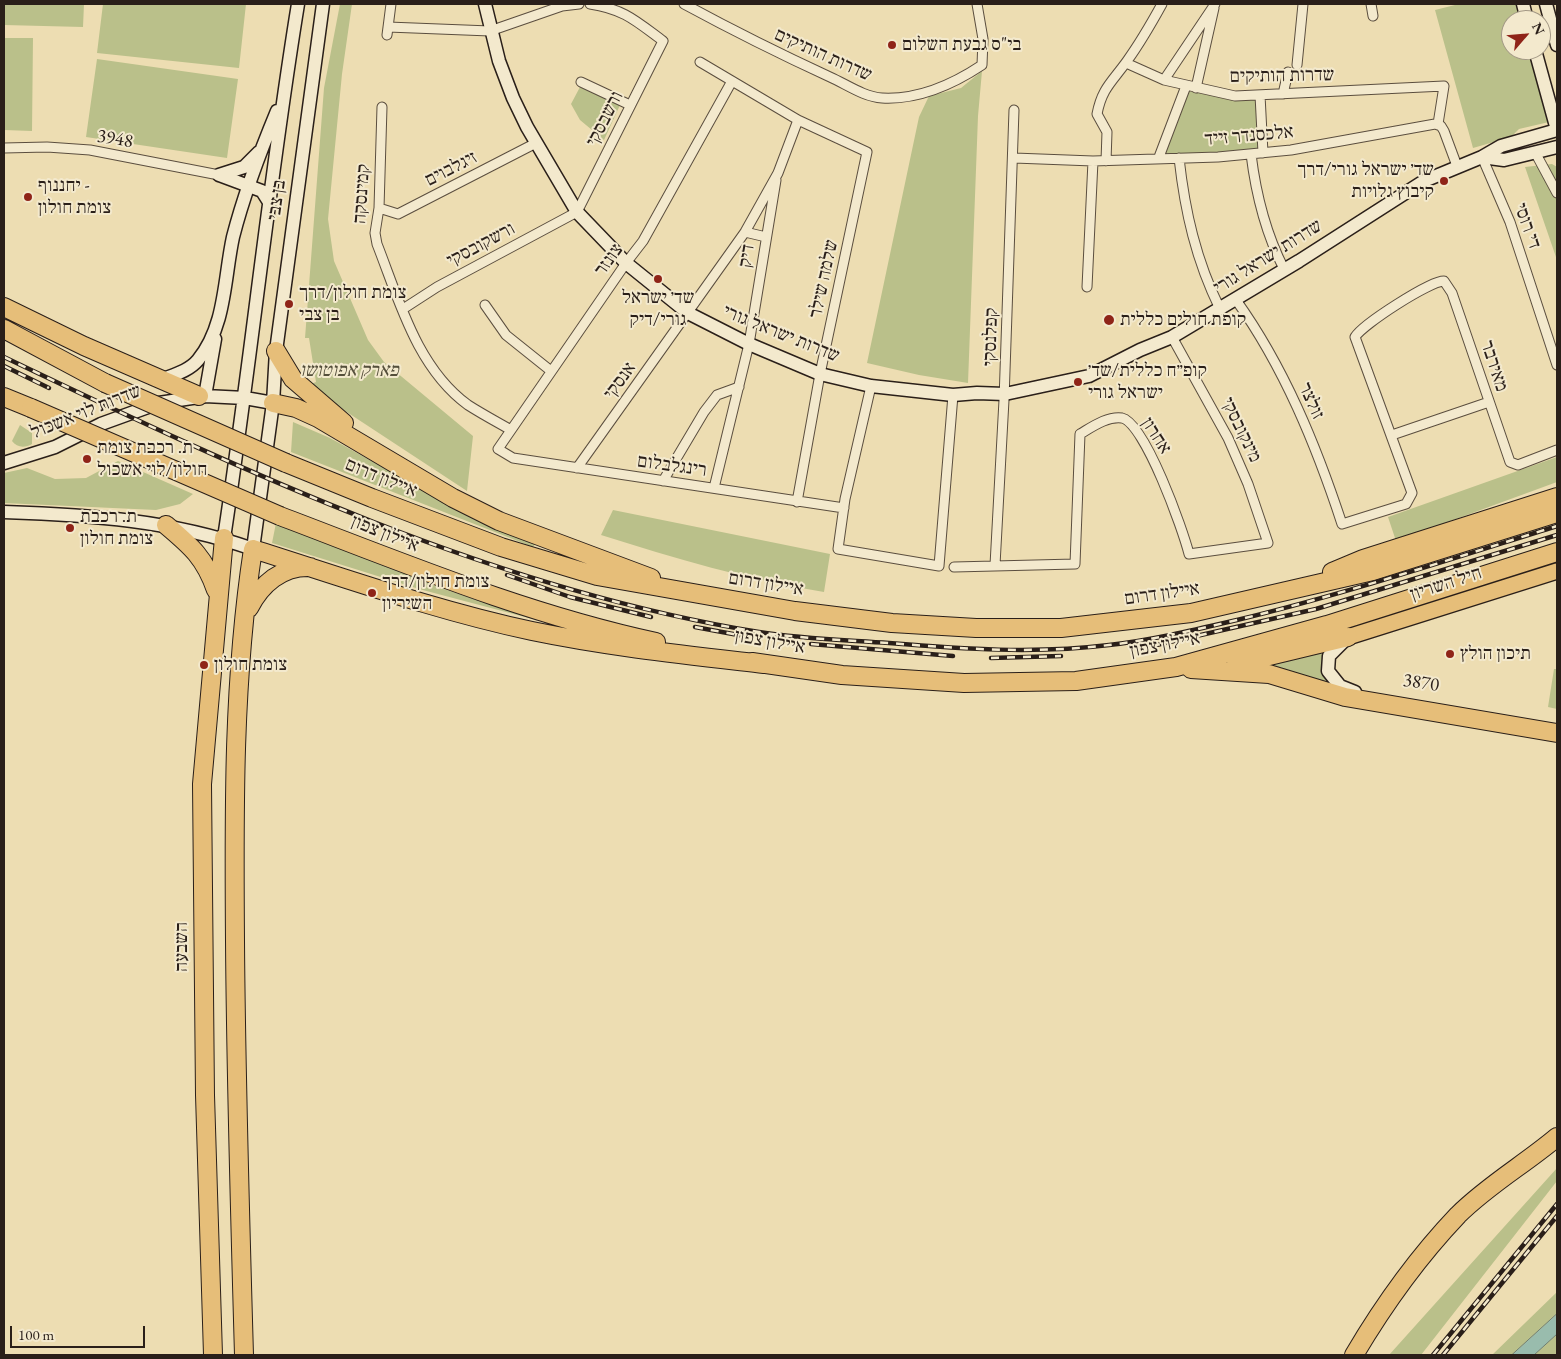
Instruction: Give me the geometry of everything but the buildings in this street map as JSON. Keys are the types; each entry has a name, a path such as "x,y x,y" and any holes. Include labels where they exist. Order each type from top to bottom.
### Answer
{"highway":[{"path":"4,307 161,380 202,396"},
{"name":"איילון דרום","path":"4,329 105,382 286,463 372,498 553,564 597,576 795,611 892,623 976,628 1061,628 1164,617 1240,603 1373,571 1557,513"},
{"path":"276,351 293,379 329,411 396,463"},
{"name":"איילון צפון","path":"4,397 280,516 424,572 540,612 621,634 764,664 842,675 964,683 1076,681 1176,667 1327,625 1557,552"},
{"path":"273,403 296,408 318,418 453,498 499,521 689,592"},
{"path":"1286,591 1363,559 1557,497"},
{"path":"166,525 202,558 218,595"},
{"name":"השבעה","path":"213,1355 204,1095 202,784 224,538"},
{"path":"244,1355 237,1092 234,796 244,618 254,549 315,567 397,596 531,631 628,648 764,664"},
{"path":"244,618 258,592 271,579 290,570 315,567"},
{"path":"1176,667 1212,668 1253,662 1348,637"},
{"path":"1176,667 1269,674 1345,697 1557,733"},
{"path":"1354,1355 1388,1302 1459,1214 1504,1176 1557,1137"}],"main road":[{"name":"בן צבי","path":"224,538 245,398 269,202 298,4"},
{"name":"בן צבי","path":"254,549 273,403 276,351 323,4"},
{"name":"שדרות ישראל גורי","path":"484,4 490,31 512,98 536,143 577,212 626,263 688,313 749,344 820,374 871,386 953,395 977,393 1005,394 1089,376 1140,350 1172,338 1236,300 1414,186 1457,166 1482,157 1501,146 1557,130"},
{"path":"1546,4 1557,45"},
{"path":"1539,60 1557,130"},
{"path":"202,396 233,238 261,150 284,95"},
{"name":"שדרות ישראל גורי","path":"1482,157 1497,161 1532,155 1557,147"},
{"path":"219,175 244,166 261,150"},
{"path":"1532,155 1546,154 1557,159"},
{"path":"219,175 262,191 269,202"},
{"path":"161,380 179,373 196,362 216,329"},
{"name":"שדרות לוי אשכול","path":"4,463 55,447 101,424 137,409 202,396 245,398 273,403"},
{"path":"4,512 117,518 166,525 224,538 254,549"},
{"name":"חיל השריון","path":"1348,637 1557,571"},
{"name":"3870","path":"1348,637 1333,650 1328,662 1331,677 1343,688 1557,725"}],"street":[{"path":"390,4 387,31 490,31 562,6 579,4"},
{"name":"ורשבסקי","path":"577,212 663,41 624,13 611,7 590,4"},
{"name":"שדרות הותיקים","path":"684,4 758,44 862,92 882,98 915,94 948,86 982,66 983,39 977,4"},
{"path":"1106,160 1107,132 1097,114 1103,92 1110,80 1126,63 1148,30 1162,4"},
{"path":"1164,80 1215,4"},
{"path":"1196,88 1215,4"},
{"path":"1297,65 1304,4"},
{"path":"1371,4 1373,16"},
{"path":"700,62 798,120"},
{"name":"שדרות הותיקים","path":"1126,63 1164,80 1235,96 1444,86 1438,124"},
{"path":"1283,94 1288,72"},
{"name":"צונזר","path":"498,449 550,371 643,241 732,81"},
{"path":"580,82 630,105"},
{"path":"1159,157 1186,86"},
{"path":"1260,95 1263,153"},
{"name":"קמינסקה","path":"382,107 378,208 375,233 377,244 403,309 426,358 445,383 468,404 511,430"},
{"name":"קפלנסקי","path":"995,565 1005,394 1014,158 1014,110"},
{"name":"שלמה שילר","path":"796,502 820,374 867,152 798,120"},
{"name":"דיק","path":"688,313 745,232 778,173 798,120"},
{"path":"1438,124 1444,130 1457,166"},
{"name":"אלכסנדר זייד","path":"1014,158 1093,161 1251,154 1291,150 1438,124"},
{"name":"זיגלבוים","path":"378,208 398,214 536,143"},
{"name":"3948","path":"4,148 47,147 90,150 219,175"},
{"path":"1251,154 1260,212 1271,244 1284,269"},
{"path":"1532,155 1557,193"},
{"name":"די רוסי","path":"1482,157 1510,222 1557,364"},
{"path":"1179,158 1184,205 1196,253 1206,281 1220,309"},
{"path":"1087,287 1093,161"},
{"name":"דיק","path":"714,488 749,344 778,173"},
{"name":"ורשקובסקי","path":"403,309 437,287 577,212"},
{"path":"745,232 766,237"},
{"name":"מאירבר","path":"1392,435 1356,340 1356,334 1421,289 1438,281 1444,281 1452,293 1510,462 1518,465 1557,450"},
{"name":"זולצר","path":"1236,300 1269,350 1295,401 1342,524 1406,504 1412,493 1392,435"},
{"path":"485,305 506,335 550,371"},
{"name":"אנסקי","path":"577,468 688,313"},
{"name":"מינקובסקי","path":"1172,338 1228,438 1248,484 1268,543 1189,554"},
{"path":"871,386 844,508 838,549 939,566 953,395"},
{"path":"662,481 704,412 717,395 739,388"},
{"path":"1392,435 1489,402"},
{"name":"אחרון","path":"995,565 1075,564 1080,434 1100,422 1120,418 1124,418 1136,431 1164,482 1184,533 1189,554"},
{"name":"רינגלבלום","path":"498,449 513,458 844,508"},
{"path":"954,567 995,565"}],"green space":[{"path":"4,4 84,4 83,27 4,25"},
{"path":"103,4 246,4 239,68 97,53"},
{"name":"פארק אפוטושו","path":"340,4 352,4 342,74 328,219 334,261 368,340 384,362 473,436 467,491 330,401 311,384 316,382 309,338 305,338 324,88"},
{"path":"1459,4 1516,4 1518,10 1501,10 1501,60 1532,60 1549,122 1519,129 1511,137 1473,148 1435,10"},
{"path":"4,38 33,38 32,131 4,130"},
{"path":"97,59 238,79 227,158 86,137"},
{"path":"982,71 978,116 968,383 919,375 867,363 919,117 929,96 961,88"},
{"path":"580,87 620,105 604,140 580,120 571,104"},
{"path":"1189,91 1234,100 1257,98 1261,151 1164,156"},
{"path":"1552,164 1557,167 1557,260 1525,167"},
{"path":"293,422 330,438 451,505 536,543 533,547 291,452"},
{"path":"20,425 32,433 32,444 21,447 12,441"},
{"path":"1557,457 1557,482 1396,541 1388,517"},
{"path":"118,461 193,494 180,504 156,510 4,503 4,473 27,468 55,479 86,478"},
{"path":"613,510 830,554 824,592 711,568 601,535"},
{"path":"276,523 441,588 540,621 419,589 272,543"},
{"path":"1330,646 1330,683 1299,677 1269,665"},
{"path":"1554,669 1557,669 1557,709 1548,707"},
{"path":"1557,1168 1557,1181 1421,1355 1389,1355"},
{"path":"1557,1292 1557,1314 1512,1355 1492,1355"},
{"path":"1557,1334 1557,1355 1534,1355"}],"shaded area":[{"path":"1557,1314 1557,1334 1534,1355 1512,1355"}],"railway":[{"path":"4,357 278,483 372,522 468,557 564,587 661,613 759,632 791,636 999,650 1082,648 1125,643 1157,638 1318,599 1557,526"},
{"path":"4,366 49,388"},
{"path":"1152,646 1316,609 1557,535"},
{"path":"507,575 570,597 651,617"},
{"path":"695,627 749,637"},
{"path":"811,644 953,656"},
{"path":"991,658 1061,656"},
{"path":"1433,1355 1557,1204"},
{"path":"1443,1355 1557,1216"}],"place":[{"name":"בי\"ס גבעת השלום","path":"892,45"},
{"name":"שד׳ ישראל גורי/דרך קיבוץ גלויות","path":"1444,181"},
{"name":"יחננוף - צומת חולון","path":"28,197"},
{"name":"שד׳ ישראל גורי/דיק","path":"658,279"},
{"name":"צומת חולון/דרך בן צבי","path":"289,304"},
{"name":"קופת חולים כללית","path":"1109,320"},
{"name":"קופ״ח כללית/שד׳ ישראל גורי","path":"1078,382"},
{"name":"ת. רכבת צומת חולון/לוי אשכול","path":"87,459"},
{"name":"ת. רכבת צומת חולון","path":"70,528"},
{"name":"צומת חולון/דרך השיריון","path":"372,593"},
{"name":"תיכון הולץ","path":"1450,654"},
{"name":"צומת חולון","path":"204,665"}]}
